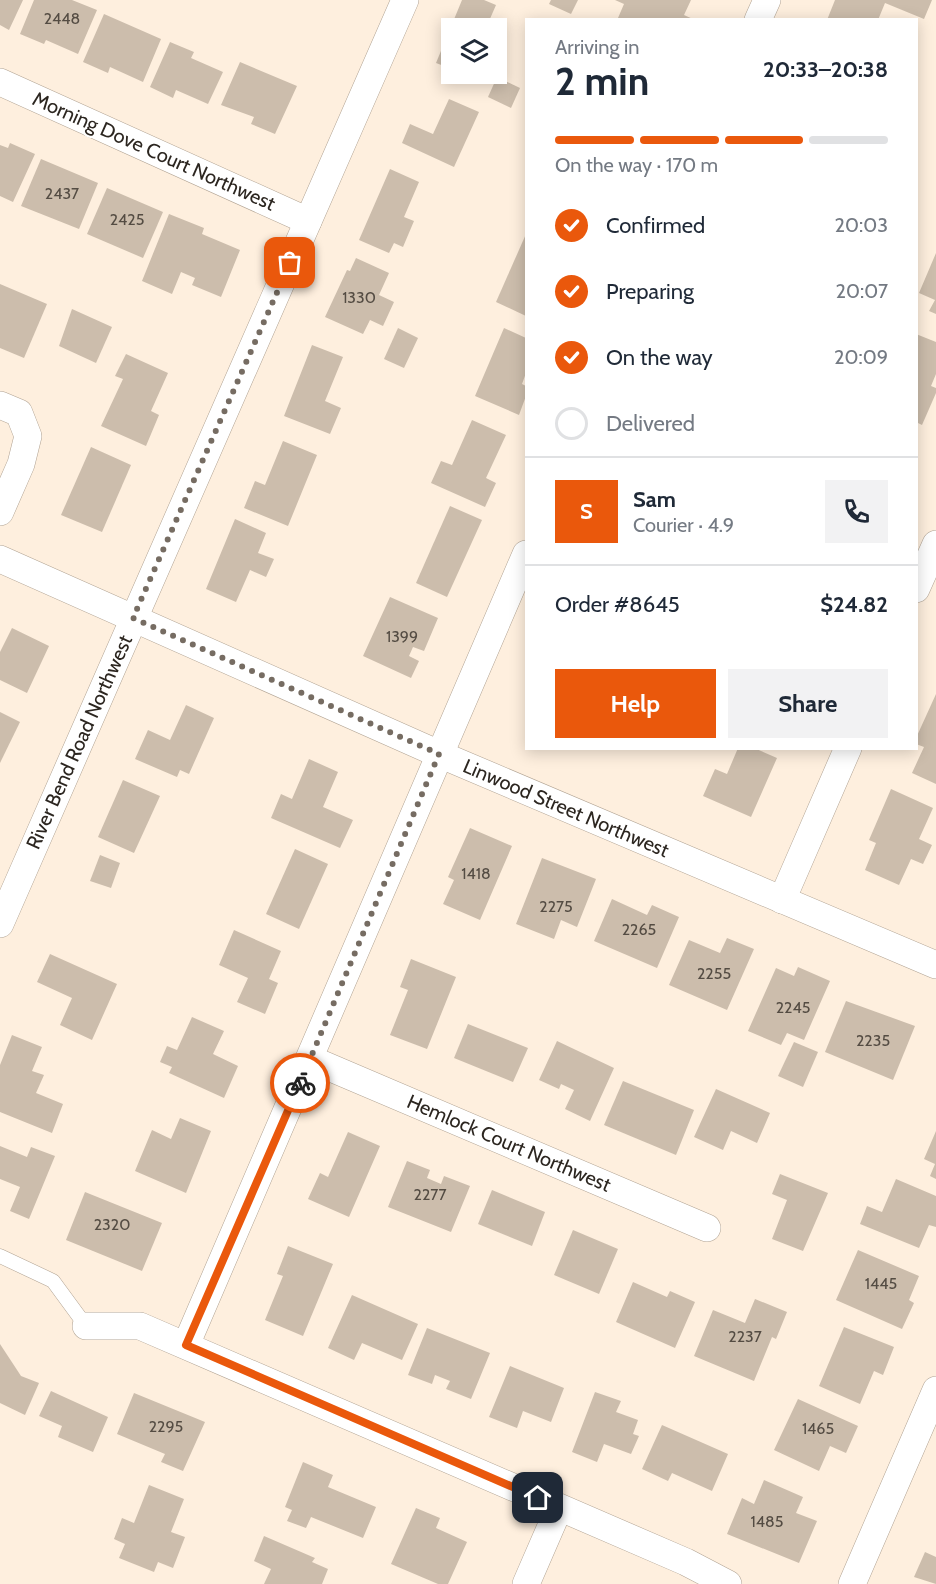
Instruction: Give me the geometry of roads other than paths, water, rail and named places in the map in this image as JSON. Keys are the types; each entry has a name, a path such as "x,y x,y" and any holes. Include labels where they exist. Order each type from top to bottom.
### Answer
{"street":[{"name":"River Bend Road Northwest","path":"2,913 405,0"},
{"path":"759,18 767,0"},
{"name":"Morning Dove Court Northwest","path":"0,82 308,221"},
{"path":"0,405 19,413 28,436 21,464 0,512"},
{"path":"918,584 936,544"},
{"path":"186,1345 525,556"},
{"name":"Linwood Street Northwest","path":"0,559 439,754 936,965"},
{"path":"782,900 847,750"},
{"name":"Hemlock Court Northwest","path":"310,1059 707,1228"},
{"path":"86,1326 140,1326 686,1562 728,1584"},
{"path":"852,1584 936,1390"},
{"path":"526,1584 560,1508"}],"lane":[{"path":"0,1256 53,1281 86,1326"}]}
